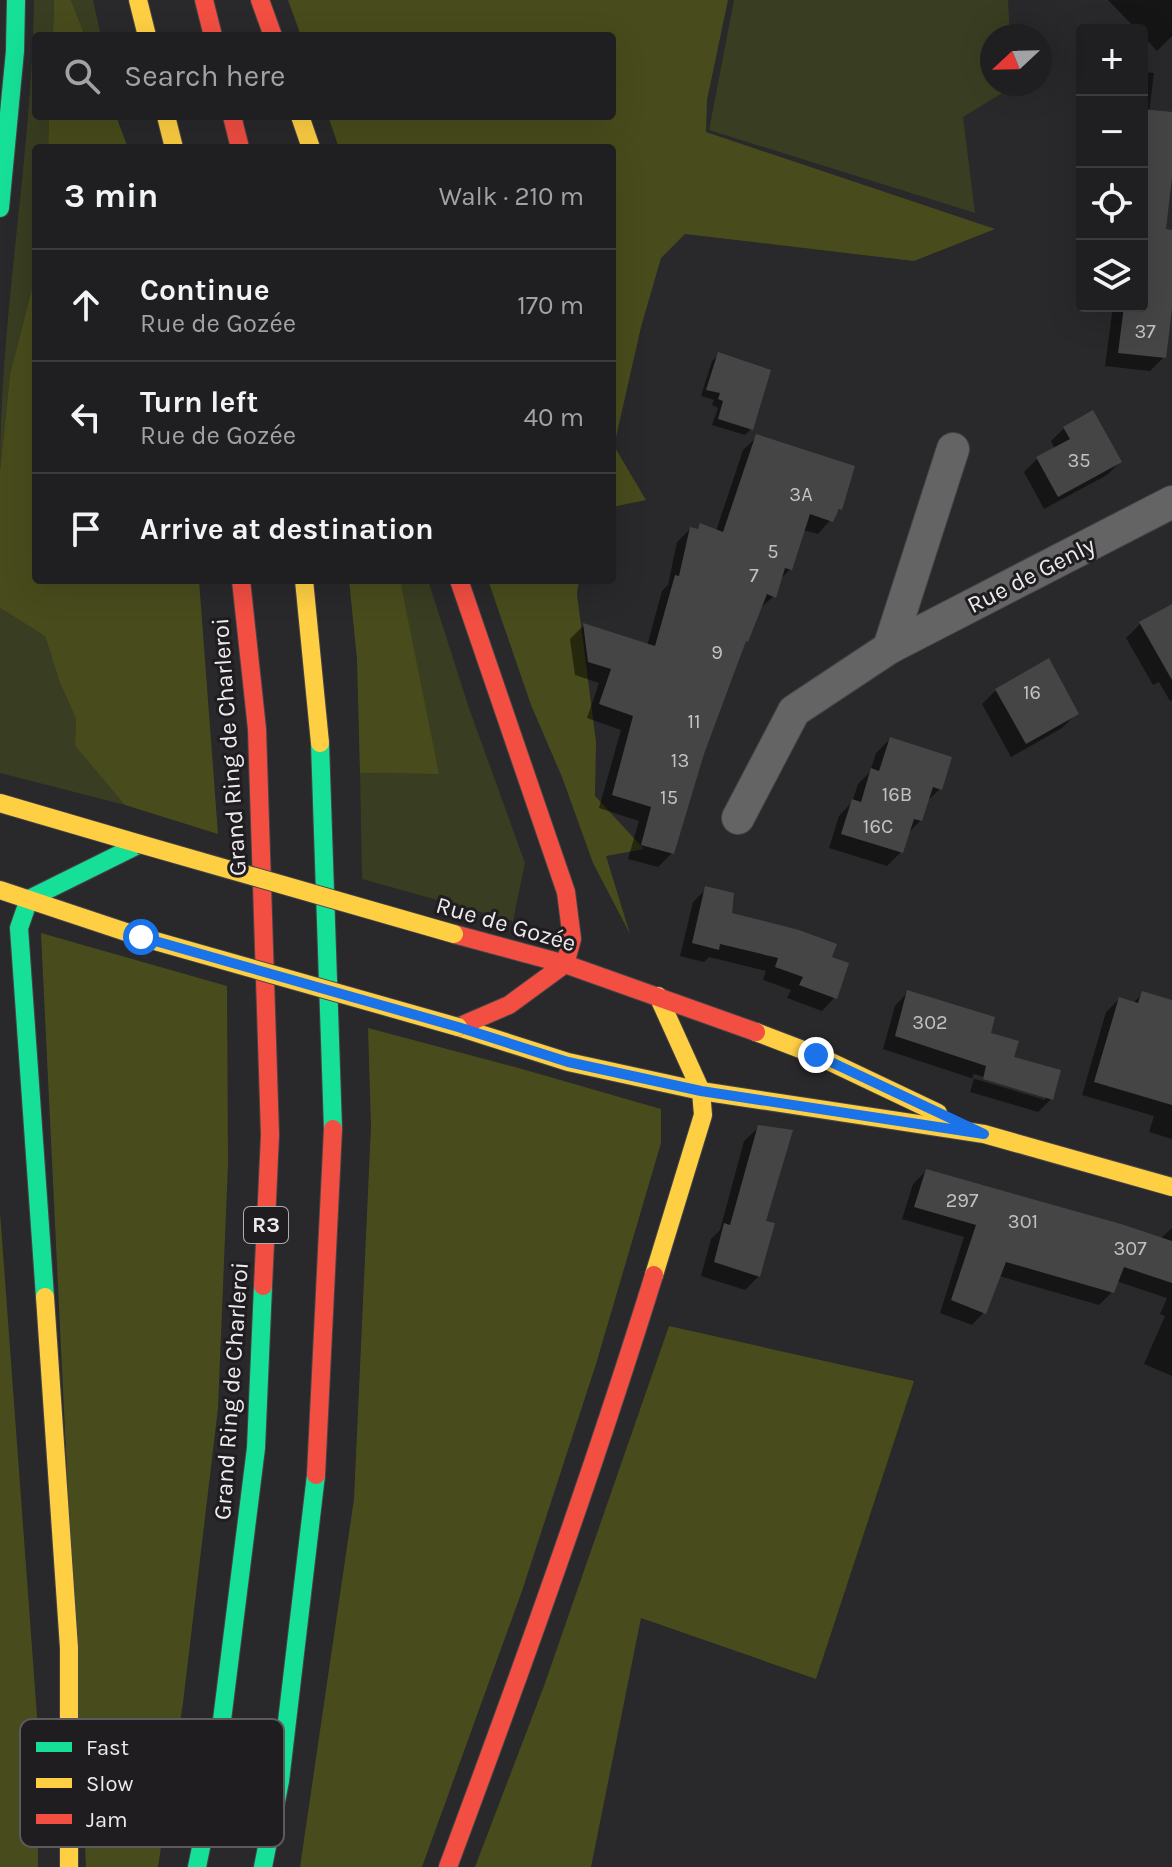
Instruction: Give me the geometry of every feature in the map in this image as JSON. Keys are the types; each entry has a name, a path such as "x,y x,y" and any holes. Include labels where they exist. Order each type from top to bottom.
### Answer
{"main road":[{"path":"0,208 15,51 16,0"},
{"path":"138,0 146,32"},
{"path":"204,0 212,32"},
{"path":"260,0 272,32"},
{"path":"167,120 173,144"},
{"path":"233,120 239,144"},
{"path":"301,120 310,144"},
{"name":"Grand Ring de Charleroi","path":"222,1719 256,1448 270,1135 257,729 241,584"},
{"path":"284,1747 319,1451 333,1128 320,734 304,584"},
{"path":"458,1027 509,1005 565,964 572,939 566,892 460,584"},
{"name":"Rue de Gozée","path":"0,803 565,964 816,1055 984,1134"},
{"path":"69,1719 69,1648 19,928 29,899 140,844"},
{"name":"Rue de Gozée","path":"0,890 141,937 458,1027 568,1062 701,1091 984,1134 1172,1187"},
{"path":"448,1867 542,1616 613,1407 703,1115 701,1091 658,996"},
{"name":"Grand Ring de Charleroi","path":"197,1867 201,1847"},
{"path":"263,1867 267,1847"}],"street":[{"path":"889,648 953,449"},
{"name":"Rue de Genly","path":"738,818 794,711 889,648 1172,502"}],"green space":[{"path":"34,0 54,0 53,32 33,32"},
{"path":"54,0 71,0 83,32 53,32"},
{"path":"71,0 93,0 100,32 83,32"},
{"path":"288,0 728,0 707,100 706,132 995,229 914,261 685,234 661,258 641,327 616,437 616,144 338,144 329,120 616,120 616,32 300,32"},
{"path":"734,0 1008,0 1009,24 980,24 980,96 998,96 963,117 975,213 709,130"},
{"path":"32,59 32,120 49,120 48,144 32,144 32,289 10,374 0,471 5,353"},
{"path":"49,120 118,120 126,144 48,144"},
{"path":"32,289 32,584 199,584 218,834 125,805 75,746 76,719 45,636 0,608 0,471 10,374"},
{"path":"616,449 646,500 616,506"},
{"path":"349,584 401,584 439,774 360,773 357,659"},
{"path":"396,584 429,584 469,708 525,863 513,921 362,879 360,773 439,774"},
{"path":"489,584 578,584 577,594 596,742 595,796 644,849 606,856 630,934 593,863 562,777 531,705"},
{"path":"0,608 45,636 76,719 75,746 125,805 0,773"},
{"path":"41,933 227,986 228,1164 218,1408 181,1719 79,1719"},
{"path":"368,1028 661,1109 661,1143 596,1364 522,1591 422,1867 300,1867 354,1499 371,1126"},
{"path":"0,1212 37,1716 37,1719 20,1719 20,1847 38,1847 38,1867 0,1867"},
{"path":"669,1326 914,1381 816,1679 641,1618 591,1867 475,1867 544,1686"},
{"path":"85,1847 161,1847 158,1867 86,1867"}],"building":[{"path":"1148,110 1172,112 1172,177 1166,229 1172,230 1172,309 1166,358 1118,353 1123,312 1148,312"},
{"path":"718,352 771,370 753,430 718,419 723,401 718,399 720,393 706,390"},
{"path":"1093,410 1122,462 1058,497 1036,457 1070,439 1063,427"},
{"path":"756,434 855,466 842,510 839,509 833,522 810,514 792,570 785,568 776,598 767,594 704,754 674,854 641,845 651,807 612,795 633,716 599,704 611,669 588,662 583,623 655,646 675,575 679,576 690,527 698,529 700,523 723,532"},
{"path":"1172,604 1172,680 1139,622"},
{"path":"1049,658 1079,714 1026,744 995,689"},
{"path":"890,737 952,757 942,790 933,787 922,821 914,819 903,853 841,834 852,799 861,802 871,768 879,771"},
{"path":"705,886 734,893 732,913 799,930 837,944 832,957 849,963 837,999 799,985 803,977 775,967 778,958 720,944 719,950 692,943"},
{"path":"907,990 995,1017 991,1033 1019,1041 1014,1057 1061,1070 1053,1100 983,1079 986,1066 895,1036"},
{"path":"1142,991 1172,1000 1172,1105 1094,1082 1119,997 1138,1003"},
{"path":"758,1125 793,1130 766,1221 775,1223 760,1277 714,1262 724,1223 730,1225"},
{"path":"926,1169 1172,1241 1172,1283 1124,1267 1114,1293 1006,1262 986,1314 951,1300 976,1225 914,1207"}],"traffic: fast":[{"path":"0,208 15,51 16,0"},
{"path":"320,743 333,1129"},
{"path":"45,1297 19,928 29,899 140,844"},
{"path":"222,1719 256,1448 263,1286"},
{"path":"284,1747 316,1475"},
{"path":"197,1867 201,1847"},
{"path":"263,1867 267,1847"}],"traffic: slow":[{"path":"138,0 146,32"},
{"path":"167,120 173,144"},
{"path":"301,120 310,144"},
{"path":"304,584 320,743"},
{"path":"0,803 140,844"},
{"path":"140,844 454,934"},
{"path":"0,890 141,937"},
{"path":"141,937 458,1027"},
{"path":"654,1275 703,1115 701,1091 658,996"},
{"path":"458,1027 568,1062 701,1091 984,1134 1172,1187"},
{"path":"756,1032 816,1055 938,1113"},
{"path":"45,1297 69,1648 69,1719"},
{"path":"69,1847 69,1867"}],"traffic: jam":[{"path":"204,0 212,32"},
{"path":"260,0 272,32"},
{"path":"233,120 239,144"},
{"path":"241,584 257,729 270,1135 263,1286"},
{"path":"458,1027 509,1005 565,964 572,939 566,892 460,584"},
{"path":"454,934 565,964 756,1032"},
{"path":"316,1475 333,1129"},
{"path":"448,1867 555,1572 654,1275"}],"route":[{"path":"141,937 458,1027 568,1062 701,1091 984,1134 816,1055"}]}
